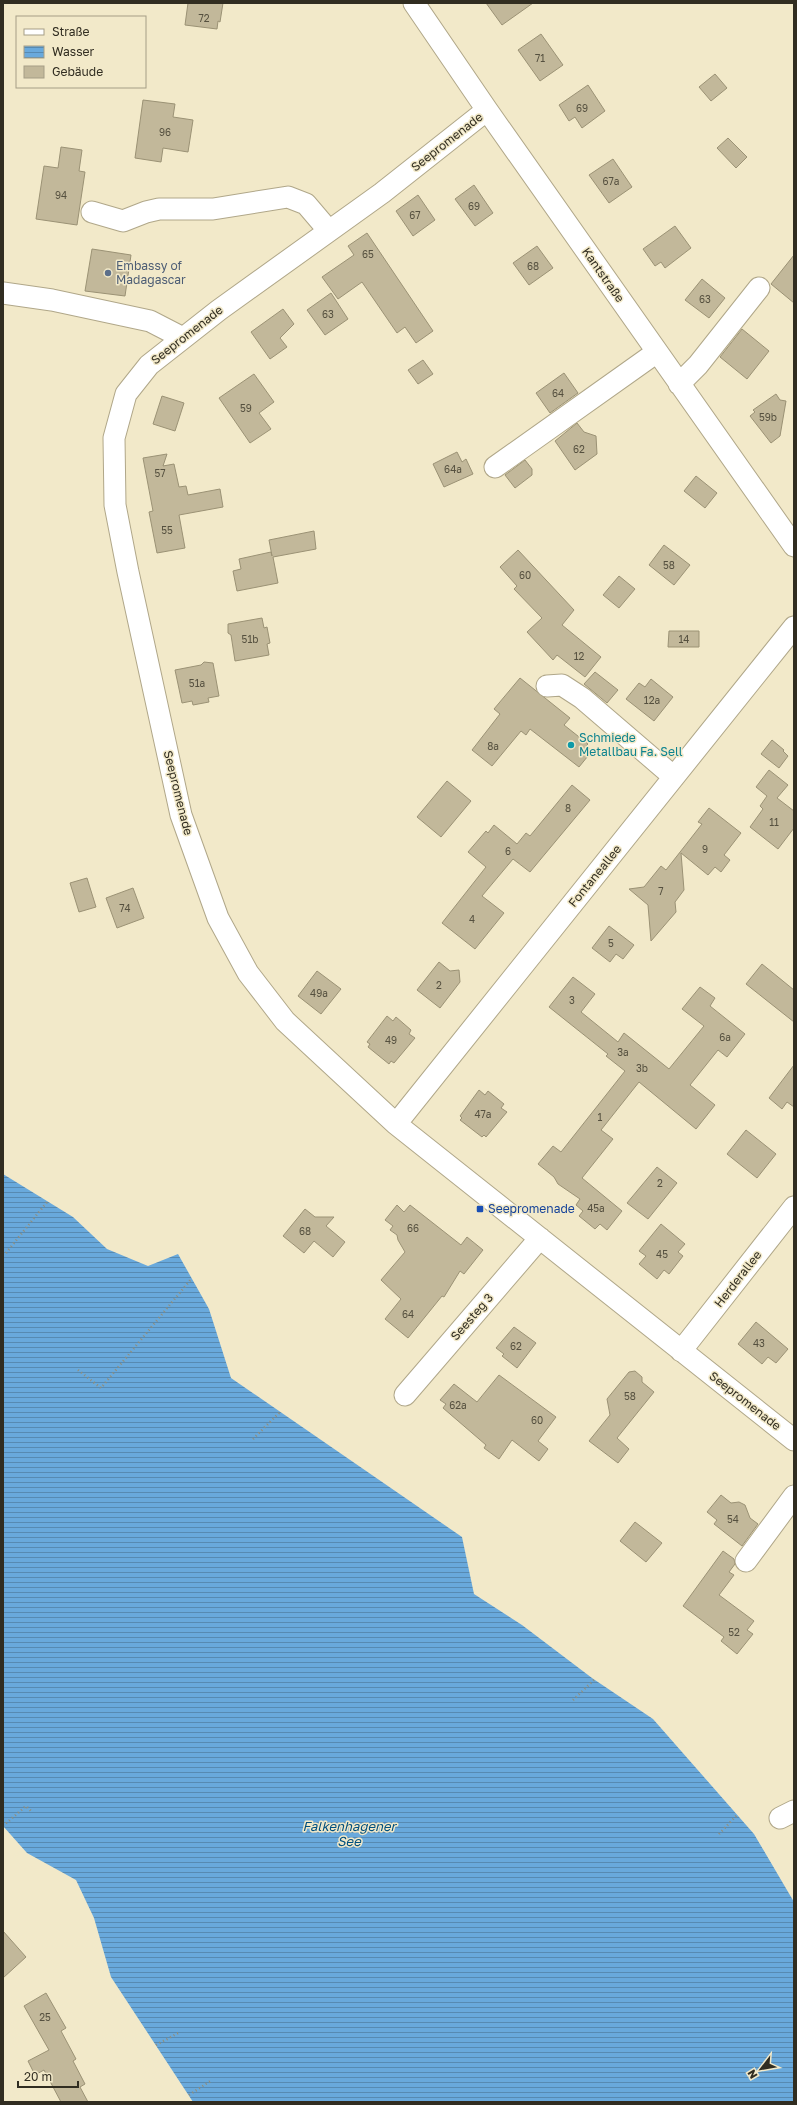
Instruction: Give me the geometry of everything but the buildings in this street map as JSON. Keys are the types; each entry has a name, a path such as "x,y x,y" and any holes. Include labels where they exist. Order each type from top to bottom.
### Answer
{"street":[{"name":"Kantstraße","path":"414,3 487,110 794,546"},
{"name":"Seepromenade","path":"487,110 382,193 218,310 149,365 126,394 114,438 115,505 128,572 181,815 218,918 248,973 285,1021 396,1124 794,1440"},
{"path":"92,212 123,221 146,212 159,209 213,209 288,198 306,204 329,230"},
{"path":"679,384 698,365 759,288"},
{"path":"3,293 52,300 150,321 183,338"},
{"path":"495,467 657,352"},
{"name":"Fontaneallee","path":"396,1124 794,627"},
{"path":"547,686 562,685 582,698 674,777"},
{"name":"Herderallee","path":"681,1351 794,1207"},
{"name":"Seesteg 3","path":"405,1396 540,1238"},
{"path":"746,1561 794,1496"}],"path":[{"path":"6,1253 47,1202"},
{"path":"78,1370 101,1388 192,1278"},
{"path":"253,1439 281,1411"},
{"path":"573,1700 594,1680"},
{"path":"3,1826 26,1806 31,1811"},
{"path":"719,1834 738,1815"},
{"path":"156,2045 180,2032"},
{"path":"189,2095 212,2080"}],"water":[{"name":"Falkenhagener See","path":"3,1174 73,1217 107,1249 148,1266 178,1254 209,1309 231,1378 462,1537 474,1594 522,1625 592,1678 653,1719 754,1834 794,1902 794,2102 193,2102 111,1977 94,1918 76,1880 27,1853 3,1826"}],"place":[{"name":"Embassy of Madagascar","path":"108,273"},
{"name":"Schmiede Metallbau Fa. Sell","path":"571,745"},
{"name":"Seepromenade","path":"480,1209"}]}
